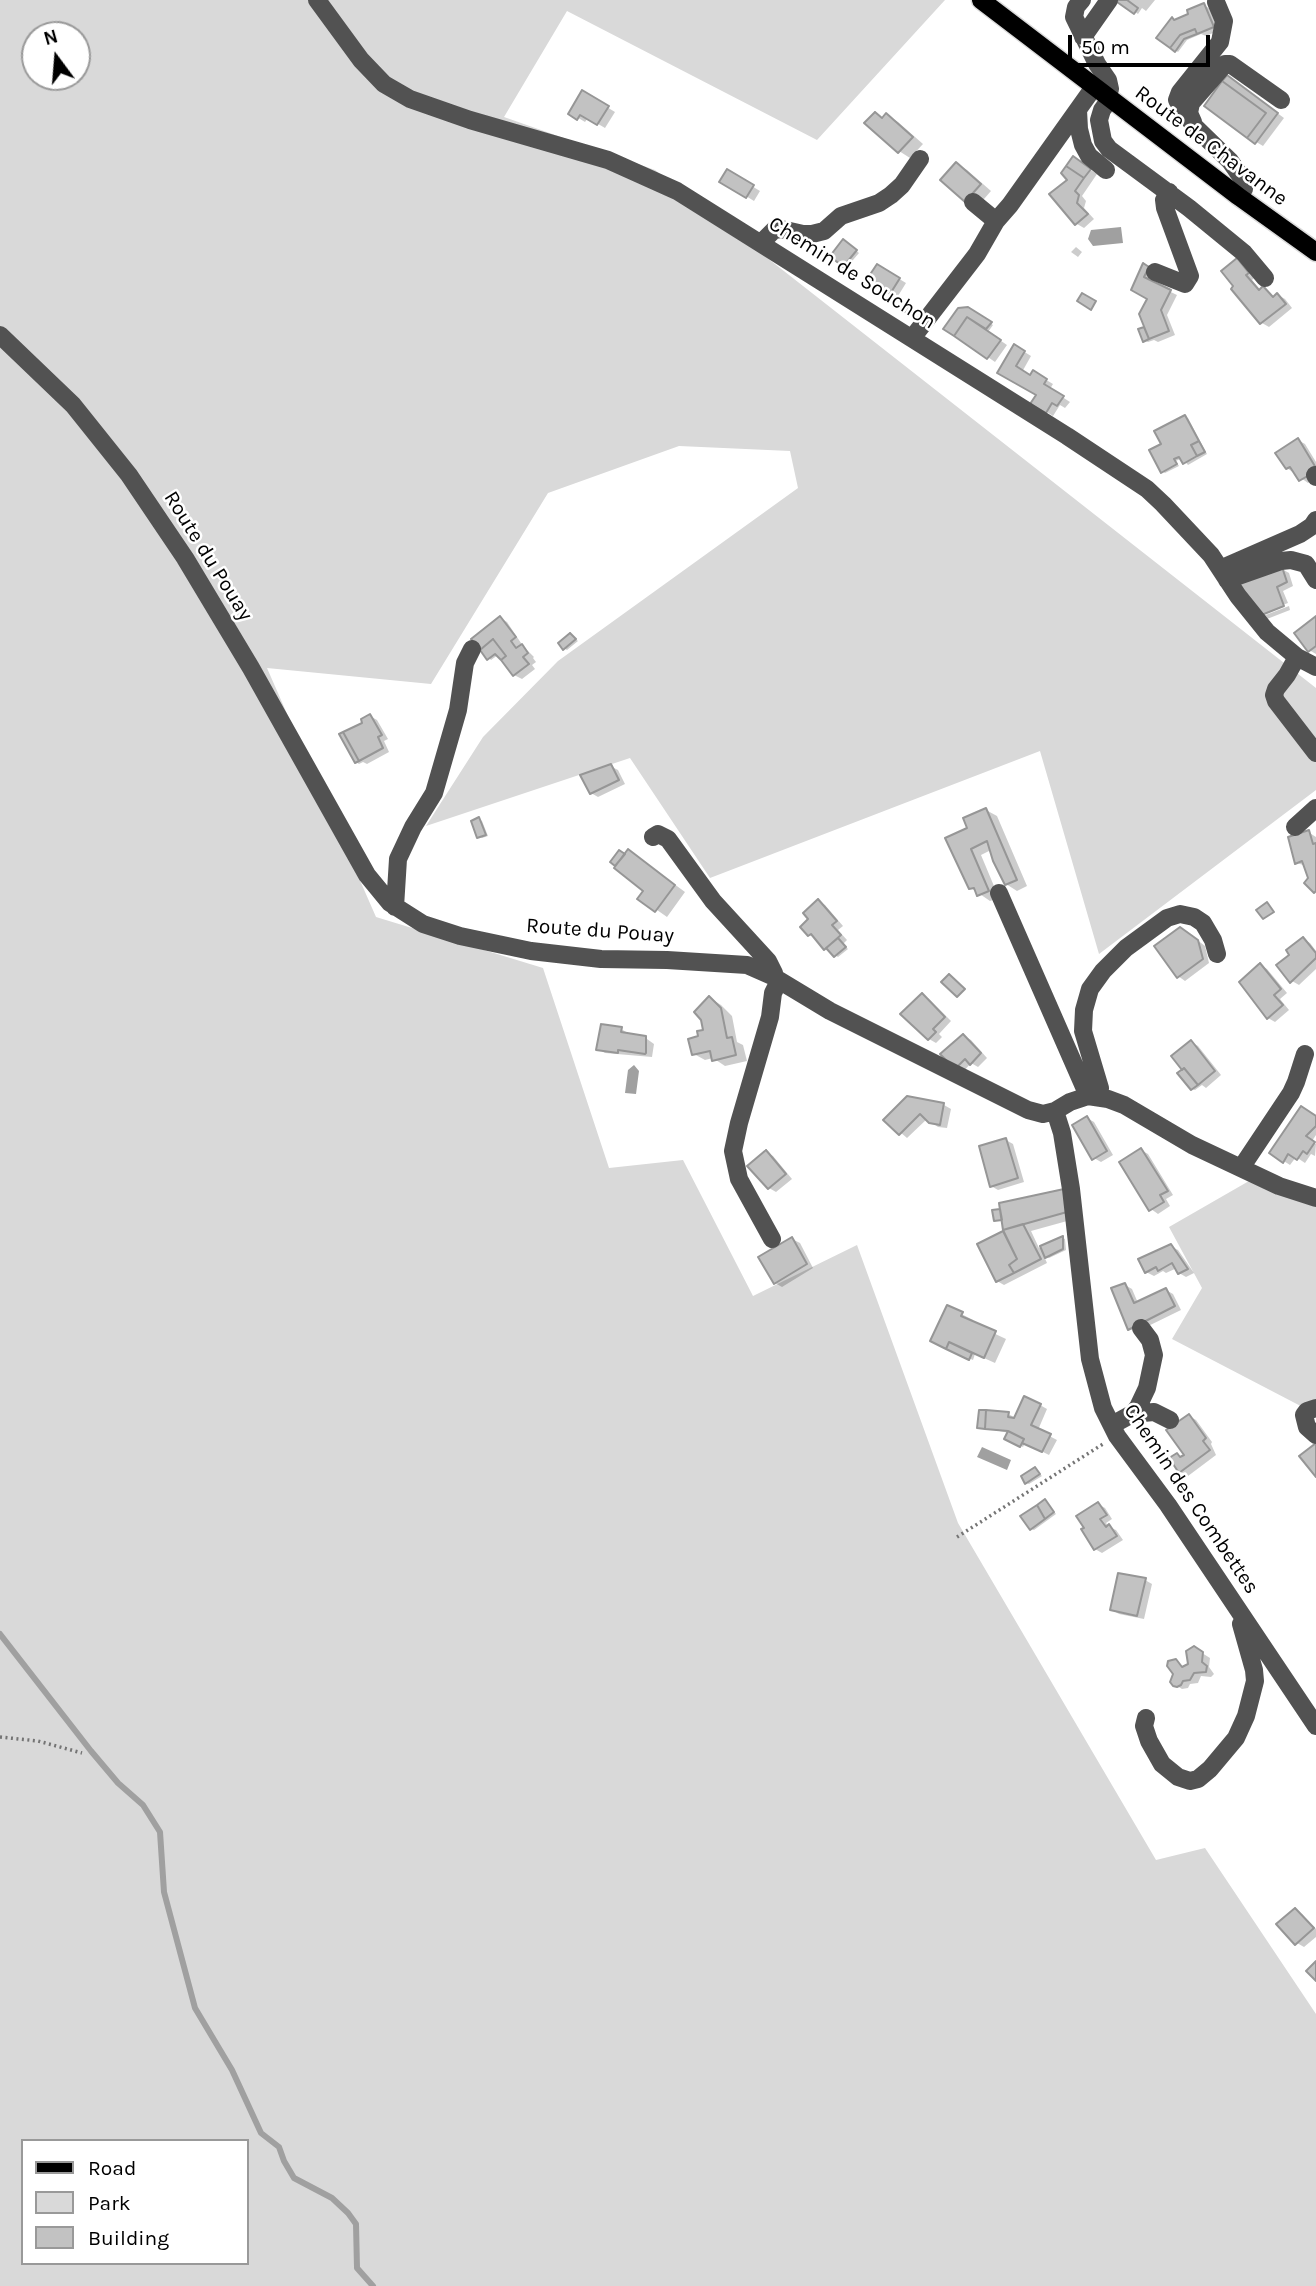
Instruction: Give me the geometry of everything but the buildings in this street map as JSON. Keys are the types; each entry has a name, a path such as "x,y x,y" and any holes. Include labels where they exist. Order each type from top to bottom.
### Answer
{"main road":[{"name":"Route de Chavanne","path":"981,0 1238,196 1316,251"}],"street":[{"name":"Chemin de Souchon","path":"317,0 384,84 410,99 470,120 608,160 677,191 1067,436 1163,503 1211,555 1266,632 1297,657 1316,667"},
{"path":"913,337 977,254 996,221 1078,110 1110,89 1108,80 1074,17 1076,7 1082,0"},
{"path":"1083,37 1109,0"},
{"path":"1216,2 1224,21 1220,42 1180,92 1177,100 1194,126 1230,161 1242,178 1244,189 1238,196"},
{"path":"1194,126 1189,113 1191,103 1225,64 1230,64 1280,100"},
{"path":"1103,93 1099,120 1103,141 1109,149 1169,192 1244,253 1265,278"},
{"path":"1078,110 1083,145 1089,156 1106,170"},
{"path":"761,243 774,230 812,234 824,231 841,216 879,202 902,185 920,159"},
{"path":"1155,272 1185,284 1190,276 1165,208 1164,200 1169,192"},
{"path":"973,202 996,221"},
{"name":"Route du Pouay","path":"0,335 73,405 130,475 185,558 238,646 366,875 390,904 424,924 460,936 531,951 601,959 747,965 830,1011 1028,1110 1043,1114 1055,1111"},
{"path":"1224,574 1300,534 1316,520"},
{"path":"1224,574 1291,560 1306,564 1316,580"},
{"path":"395,907 398,859 413,827 434,793 458,710 465,663 472,649"},
{"path":"1297,657 1274,695 1316,753"},
{"path":"1295,827 1316,808"},
{"path":"653,837 658,835 668,839 713,901 768,961 774,973 770,1017 733,1151 739,1179 772,1239"},
{"path":"999,893 1094,1096"},
{"path":"1094,1096 1100,1088 1083,1031 1084,1010 1090,989 1103,971 1136,940 1167,918 1180,914 1194,917 1203,923 1213,940 1217,954"},
{"path":"1241,1168 1291,1093 1304,1054"},
{"path":"1055,1111 1070,1102 1094,1096 1124,1105 1192,1145 1279,1186 1316,1198"},
{"name":"Chemin des Combettes","path":"1055,1111 1062,1133 1071,1189 1090,1359 1097,1387 1114,1430 1168,1505 1316,1726"},
{"path":"1114,1430 1139,1407 1147,1388 1154,1355 1150,1340 1141,1328"},
{"path":"1316,1409 1307,1411 1304,1416 1307,1427 1316,1435"},
{"path":"1132,1414 1154,1412 1170,1420"},
{"path":"1146,1718 1144,1726 1155,1754 1162,1764 1178,1777 1190,1781 1198,1779 1210,1769 1236,1738 1255,1681 1241,1624 1244,1618"}],"path":[{"path":"957,1537 1114,1430"},
{"path":"0,1737 38,1741 82,1753"}],"green space":[{"path":"0,0 945,0 817,140 567,11 504,117 655,170 1316,688 1316,790 1099,954 1040,751 710,878 630,758 426,826 483,737 558,661 798,488 790,451 679,446 548,493 431,684 267,668 376,917 543,968 609,1168 683,1160 753,1296 857,1245 958,1523 1156,1860 1205,1848 1316,2014 1316,2286 0,2286"},
{"path":"1249,1181 1316,1204 1316,1414 1172,1339 1202,1288 1169,1227"}],"shaded area":[{"path":"1121,227 1123,243 1093,246 1088,239 1091,230"},
{"path":"634,1065 639,1071 636,1094 625,1093 628,1070"},
{"path":"982,1447 1011,1460 1007,1470 977,1457"}],"waterway":[{"path":"0,1634 91,1751 118,1783 143,1805 160,1832 164,1892 195,2008 232,2070 261,2133 279,2147 294,2178 332,2198 356,2224 357,2268 373,2286"}]}
